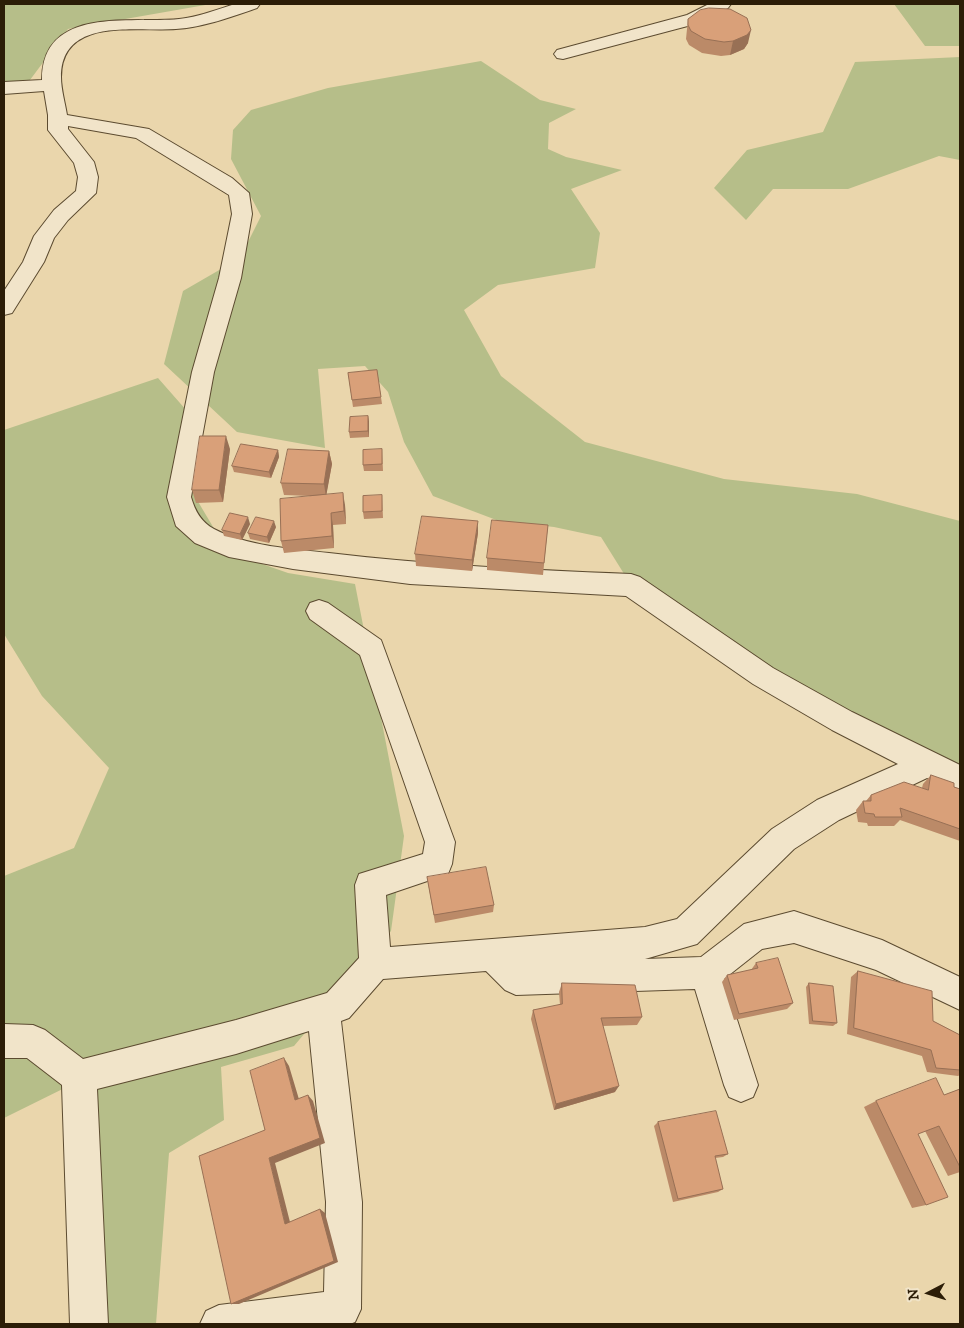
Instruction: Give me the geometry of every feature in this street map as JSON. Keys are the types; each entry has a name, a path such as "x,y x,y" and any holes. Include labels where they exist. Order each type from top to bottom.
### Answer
{"street":[{"path":"4,308 33,262 44,236 61,215 86,193 88,177 84,162 58,130 60,119 52,85 52,70 57,53 68,38 84,30 118,24 177,24 211,17 251,4"},
{"path":"563,54 693,19 722,4"},
{"path":"4,88 52,85"},
{"path":"60,119 142,133 225,182 239,194 242,214 233,260 203,372 179,497 185,519 204,536 229,547 293,559 410,573 496,580 631,585 762,676 842,721 960,778"},
{"path":"319,611 371,648 440,842 437,864 370,885 376,964"},
{"path":"79,1077 236,1037 338,1006 376,964 645,943 686,933 783,839 828,810 928,764"},
{"path":"493,955 516,979 706,973 755,935 794,928 882,956 960,994"},
{"path":"706,973 741,1085"},
{"path":"219,1324 342,1317 344,1202 323,1011"},
{"path":"4,1041 33,1042 79,1077"},
{"path":"79,1077 89,1324"}],"green space":[{"path":"4,4 211,4 68,29 24,88 4,87"},
{"path":"894,4 960,4 960,46 925,46"},
{"path":"960,57 960,160 939,156 848,189 773,189 746,220 714,188 747,150 823,132 855,62"},
{"path":"481,61 540,100 576,109 549,123 548,149 566,157 622,170 571,189 600,233 595,268 498,285 464,310 501,376 585,442 724,479 857,494 960,521 960,773 866,732 631,585 601,537 554,527 499,521 433,496 404,442 388,392 365,366 318,369 325,448 237,432 164,364 183,291 240,258 261,216 231,159 233,130 251,110 328,88"},
{"path":"158,378 194,419 175,463 228,552 288,573 355,584 404,836 391,931 294,1046 221,1067 224,1120 169,1153 156,1324 76,1324 72,1322 97,1072 4,1118 4,876 74,848 109,768 42,696 4,634 4,430"}],"building":[{"path":"709,8 730,9 747,18 751,30 747,35 733,41 724,42 705,39 691,31 688,19 700,10"},
{"path":"377,370 381,397 352,400 348,373"},
{"path":"368,416 368,431 349,432 350,417"},
{"path":"200,436 226,436 219,490 192,490"},
{"path":"241,444 278,450 269,472 232,466"},
{"path":"288,449 329,451 324,484 281,483"},
{"path":"382,449 382,464 363,465 363,450"},
{"path":"343,493 344,511 331,513 332,536 281,541 280,499"},
{"path":"382,495 382,511 363,512 363,496"},
{"path":"230,513 248,517 240,534 222,530"},
{"path":"422,516 478,521 472,560 415,554"},
{"path":"256,517 274,521 267,537 248,533"},
{"path":"492,520 548,525 544,563 487,558"},
{"path":"931,775 954,783 954,787 960,789 960,829 900,808 902,817 875,817 874,814 865,813 863,801 871,801 871,795 904,782 928,790"},
{"path":"486,867 494,905 434,915 427,877"},
{"path":"778,958 793,1003 739,1014 727,975 758,968 756,963"},
{"path":"858,971 932,991 933,1021 960,1035 960,1070 936,1068 931,1050 854,1028"},
{"path":"562,983 635,985 642,1017 601,1018 619,1086 556,1104 533,1010 562,1004"},
{"path":"809,983 833,986 837,1023 813,1021"},
{"path":"284,1058 295,1100 308,1095 320,1138 269,1158 285,1224 320,1209 334,1261 231,1304 199,1156 265,1130 250,1071"},
{"path":"936,1078 944,1095 960,1089 960,1167 939,1126 918,1134 948,1197 926,1205 876,1101"},
{"path":"716,1111 728,1154 715,1156 723,1189 678,1199 658,1122"}]}
